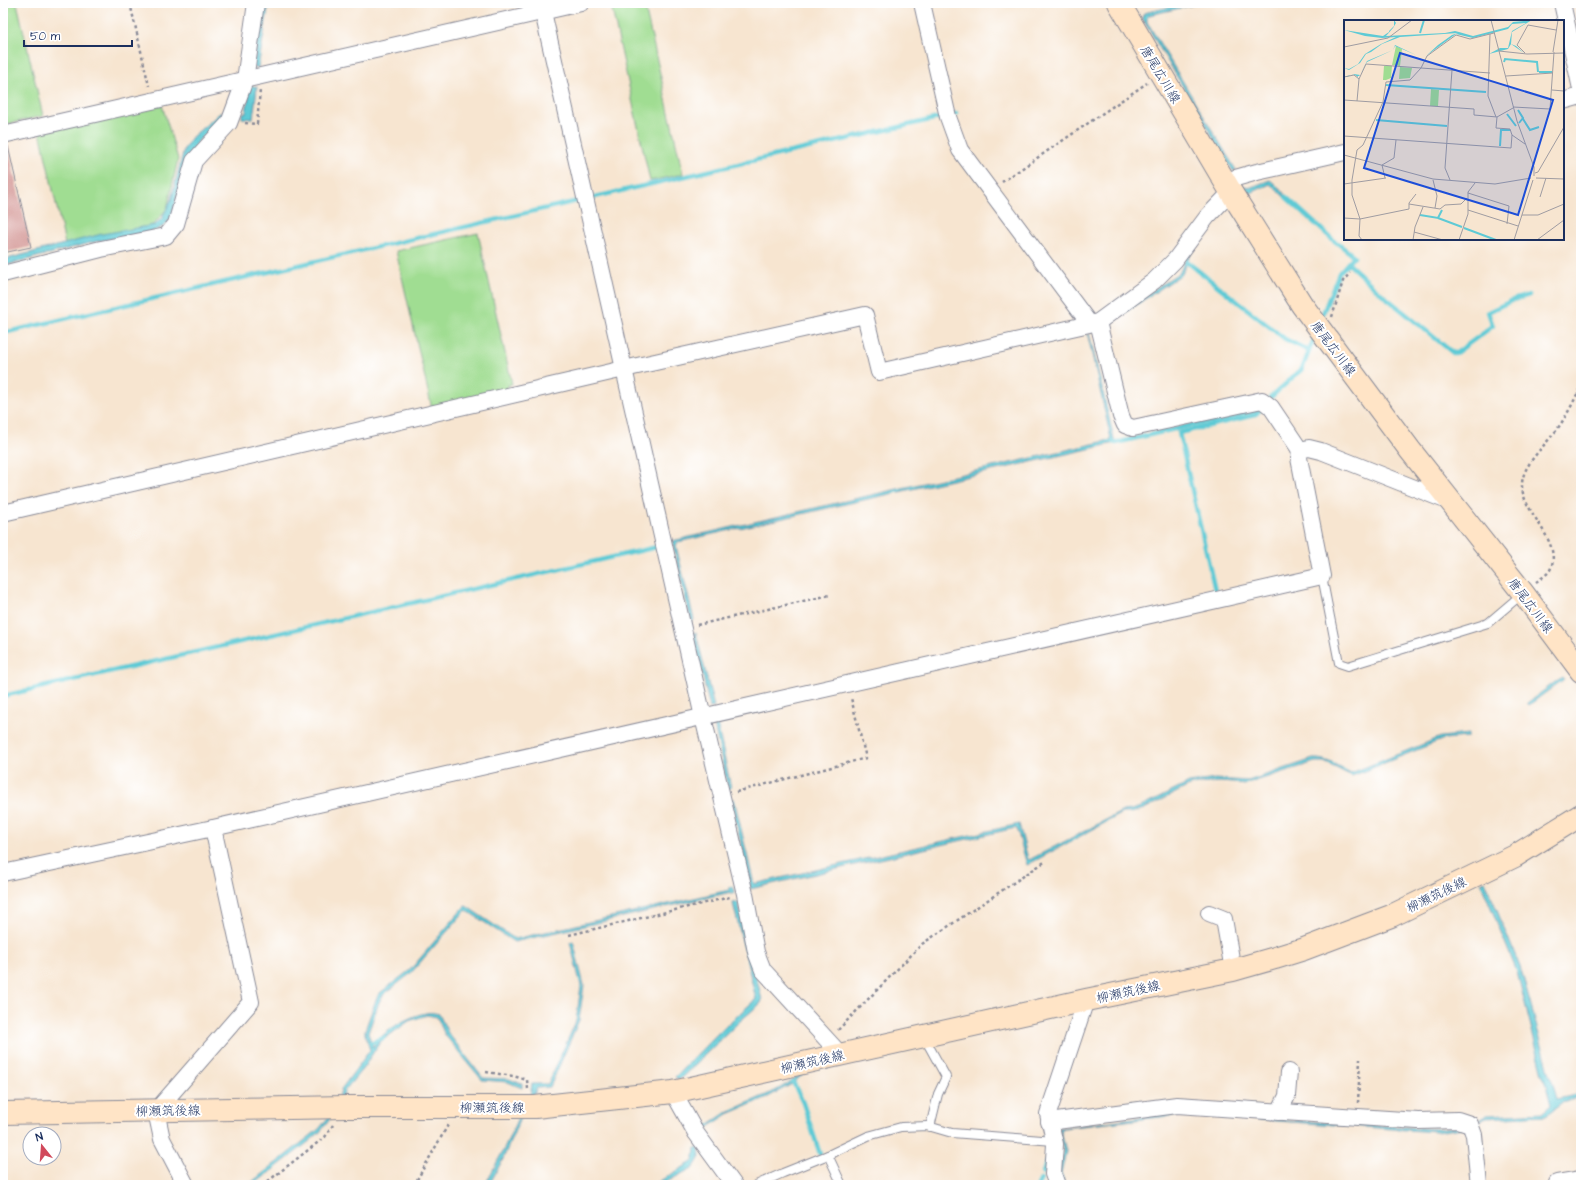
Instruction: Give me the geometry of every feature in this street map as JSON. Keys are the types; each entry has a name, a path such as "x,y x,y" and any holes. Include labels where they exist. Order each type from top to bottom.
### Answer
{"main road":[{"name":"唐尾広川線","path":"1118,3 1228,187 1302,305 1410,450 1523,593 1581,671"},
{"name":"柳瀬筑後線","path":"3,1113 347,1107 535,1107 673,1092 835,1048 924,1036 1086,1000 1233,970 1304,949 1391,916 1515,856 1581,815"}],"street":[{"path":"3,274 101,249 166,236 176,224 194,161 229,122 245,80 256,3"},
{"path":"3,135 581,3"},
{"path":"3,873 213,828 1322,576 1299,458 1300,450 1271,407 1262,400 1133,428 1125,425 1121,416 1094,322 960,150 948,117 922,3"},
{"path":"1562,3 1581,89"},
{"path":"542,12 703,717 745,894 756,952 763,970 835,1048"},
{"path":"1564,101 1581,96"},
{"path":"3,513 624,369 865,316 879,372 1094,322 1154,281 1176,260 1228,187 1257,172 1344,152"},
{"path":"1300,450 1310,448 1321,451 1452,502"},
{"path":"186,1185 162,1139 156,1111 251,1002 213,828"},
{"path":"1209,913 1224,919 1233,970"},
{"path":"1052,1181 1054,1141 1048,1114 1086,1000"},
{"path":"1279,1112 1287,1096 1289,1072"},
{"path":"673,1092 696,1133 734,1185"},
{"path":"1049,1122 1177,1105 1357,1118 1418,1121 1458,1120 1470,1124 1474,1135 1479,1185"},
{"path":"1557,1183 1581,1179"}],"lane":[{"path":"1322,576 1339,663 1348,666 1488,623 1523,593"},
{"path":"924,1036 946,1076 938,1094 930,1126"},
{"path":"756,1185 828,1155 868,1136 901,1127 930,1126 952,1133 1054,1141"},
{"path":"828,1155 842,1185"}],"path":[{"path":"130,3 152,101"},
{"path":"990,190 1160,73"},
{"path":"229,122 256,124 262,76"},
{"path":"1326,337 1343,281 1350,273"},
{"path":"1523,593 1550,571 1553,558 1543,529 1524,498 1522,487 1523,476 1532,461 1558,428 1576,397 1581,385"},
{"path":"683,628 830,595"},
{"path":"722,796 866,758 847,683"},
{"path":"835,1048 922,944 1046,861"},
{"path":"569,935 745,894"},
{"path":"1357,1118 1360,1059"},
{"path":"486,1072 513,1076 527,1080 526,1107"},
{"path":"263,1185 325,1137 347,1107"},
{"path":"414,1185 458,1107"}],"green space":[{"path":"3,3 17,3 43,116 3,125"},
{"path":"620,3 644,3 683,174 650,181 611,5"},
{"path":"162,105 178,159 167,209 153,225 65,244 40,132"},
{"path":"478,233 512,384 508,385 508,392 432,409 396,251"}],"water":[{"path":"263,3 269,3 258,68 253,66"},
{"path":"1187,3 1202,3 1149,15 1147,22 1236,170 1233,171 1142,18 1144,13"},
{"path":"250,85 257,87 253,119 242,118 242,113 246,113"},
{"path":"221,112 225,116 200,139 193,149 186,165 171,218 164,226 154,231 94,242 3,266 3,260 102,234 155,225 162,218 171,200 184,149 192,137"},
{"path":"1270,180 1283,191 1289,201 1270,184 1244,196 1242,192 1244,187 1247,186 1249,188"},
{"path":"1225,206 1227,208 1206,230 1193,248 1182,274 1107,325 1106,322 1180,272 1191,245"},
{"path":"1089,333 1115,443 678,542 676,546 694,620 691,621 672,541 1110,440 1088,336"},
{"path":"693,633 696,633 714,707 710,708"},
{"path":"1562,677 1564,679 1529,705 1527,703"},
{"path":"717,723 731,788 728,789 714,724"},
{"path":"1468,734 1468,737 1444,739 1352,776 1324,762 1315,762 1246,784 1220,782 1197,784 1187,787 1144,809 1131,813 1123,813 1027,865 1017,829 1015,828 750,889 731,800 734,799 754,884 1019,824 1029,860 1123,811 1141,807 1189,783 1215,779 1248,781 1313,759 1328,761 1351,773 1441,737"},
{"path":"1485,881 1520,967 1557,1099 1581,1094 1581,1098 1561,1103 1546,1115 1485,1118 1480,1121 1480,1119 1487,1115 1543,1112 1551,1105 1517,972 1481,883"},
{"path":"733,886 735,893 731,894 731,892 514,942 466,910 410,974 383,995 368,1033 373,1047 389,1030 412,1017 426,1013 439,1014 448,1033 483,1078 509,1079 522,1084 522,1088 508,1082 482,1080 445,1035 437,1017 427,1015 409,1021 380,1042 364,1067 345,1090 341,1100 338,1099 342,1088 370,1050 365,1030 377,997 410,970 464,907 466,906 515,939 729,890 729,887"},
{"path":"738,902 762,1000 761,1003 739,1022 679,1080 675,1077 719,1032 756,999 733,903"},
{"path":"573,941 584,985 579,1020 550,1087 537,1088 532,1098 530,1097 532,1084 548,1084 576,1021 581,986 570,942"},
{"path":"805,1070 807,1071 792,1084 768,1097 728,1114 704,1130 703,1128 727,1112 775,1091 792,1081"},
{"path":"1172,1113 1436,1129 1462,1126 1462,1128 1436,1132 1191,1115 1169,1116 1064,1128 1061,1132 1066,1151 1061,1174 1066,1185 1063,1185 1059,1171 1063,1150 1059,1128"},
{"path":"330,1115 333,1115 321,1131 311,1140 253,1185 248,1185 319,1129"},
{"path":"519,1115 521,1116 503,1159 489,1185 485,1185 505,1147"},
{"path":"699,1147 700,1157 694,1167 661,1185 653,1185 692,1162 694,1159 695,1148"}],"building":[{"path":"8,146 31,247 3,253 3,147"}],"waterway":[{"path":"3,333 956,114"},
{"path":"1286,197 1332,239 1354,256 1339,273 1321,318"},
{"path":"1186,261 1285,339 1309,351"},
{"path":"1348,263 1377,290 1453,353 1456,353 1493,326 1488,312 1513,300 1529,295"},
{"path":"1270,398 1302,369 1315,336"},
{"path":"1113,442 1116,443 1255,410"},
{"path":"1214,595 1216,595 1179,433 1255,415 1260,410"},
{"path":"3,696 657,547"},
{"path":"370,1043 383,1038"},
{"path":"793,1082 803,1103 820,1154"},
{"path":"1043,1173 1047,1159"},
{"path":"1038,1185 1041,1179"}]}
